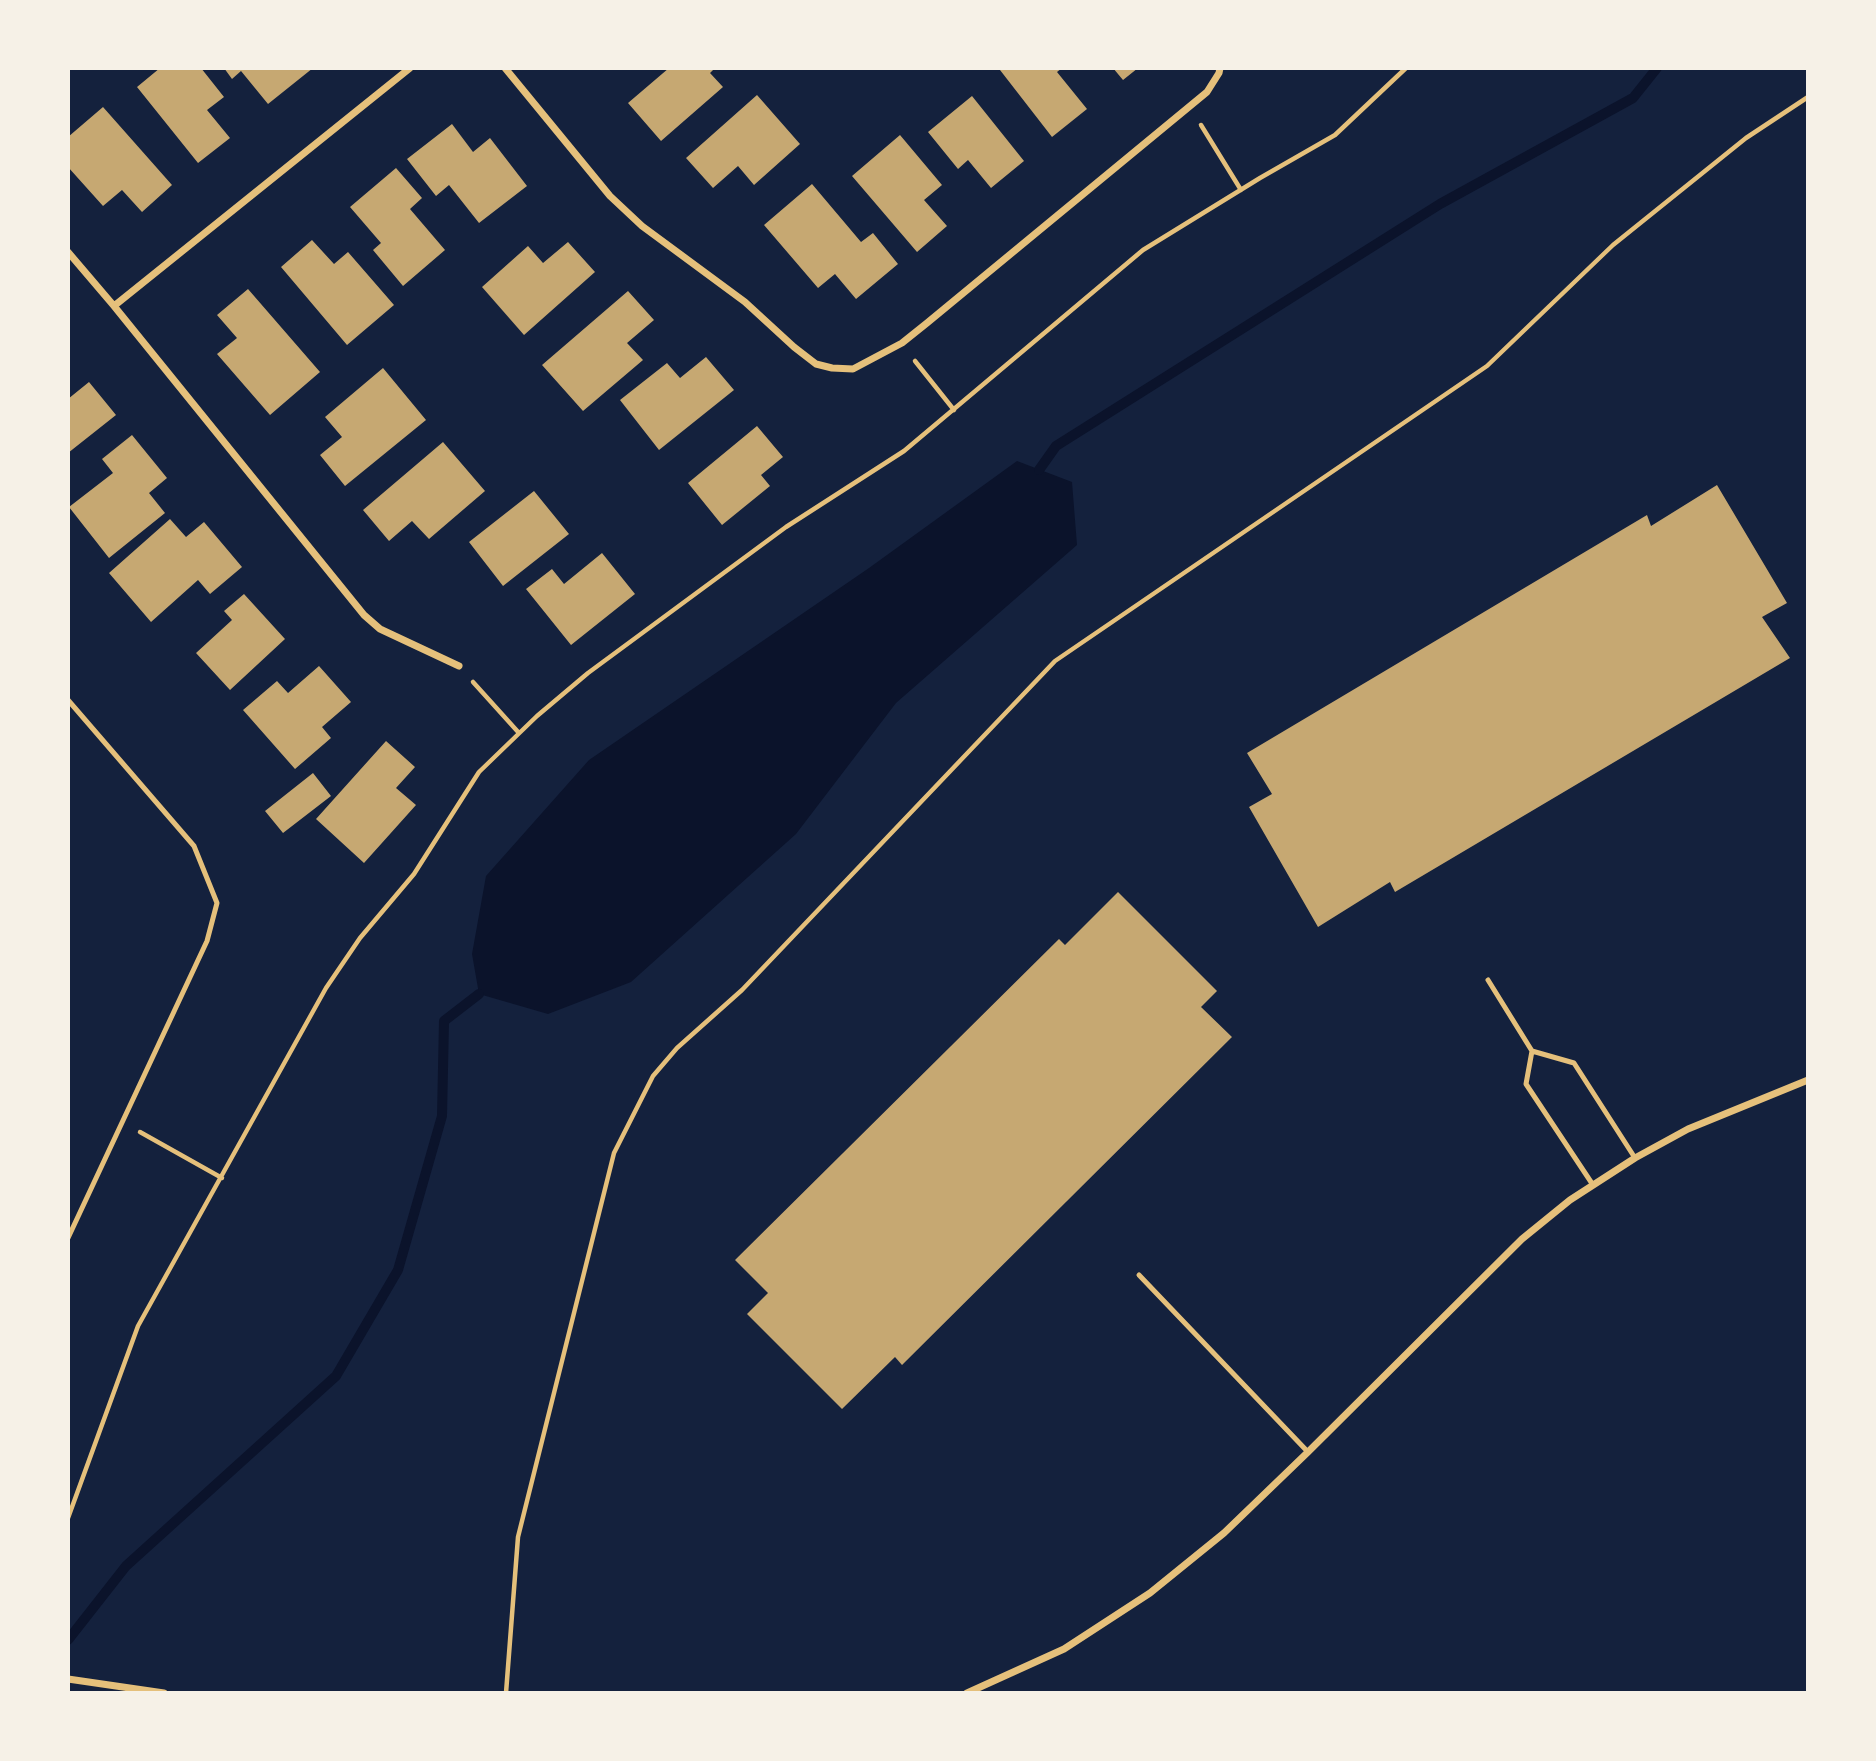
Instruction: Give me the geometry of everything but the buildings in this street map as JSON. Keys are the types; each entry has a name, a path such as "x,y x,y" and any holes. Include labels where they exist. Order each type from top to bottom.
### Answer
{"street":[{"path":"114,306 410,68"},
{"path":"505,68 610,196 642,226 745,302 816,364 853,369 902,343 1207,92 1220,68"},
{"path":"68,252 364,615 380,629 459,666"},
{"path":"967,1693 1064,1649 1150,1593 1224,1533 1522,1239 1570,1200 1688,1129 1808,1080"},
{"path":"68,1679 164,1693"}],"lane":[{"path":"68,699 194,846 218,903 207,941 68,1238"},
{"path":"1488,980 1532,1051 1527,1084 1593,1185"},
{"path":"1532,1051 1574,1063 1636,1158"},
{"path":"1139,1275 1308,1452"}],"path":[{"path":"68,1518 138,1326 333,978 360,938 414,874 479,772 537,716 588,673 786,527 904,451 1143,250 1335,135 1406,68"},
{"path":"506,1693 517,1537 614,1153 653,1076 677,1048 742,990 1055,661 1487,366 1613,245 1746,138 1808,97"},
{"path":"1189,106 1241,190"},
{"path":"902,343 954,410"},
{"path":"459,666 519,733"},
{"path":"122,1122 222,1178"}],"water":[{"path":"1017,461 1072,482 1077,545 896,703 796,834 631,982 548,1014 479,994 472,954 486,876 589,760 869,568"}],"waterway":[{"path":"1039,470 1056,446 1440,204 1633,98 1657,68"},
{"path":"68,1640 126,1566 336,1376 398,1270 442,1116 444,1021 479,994"}]}
